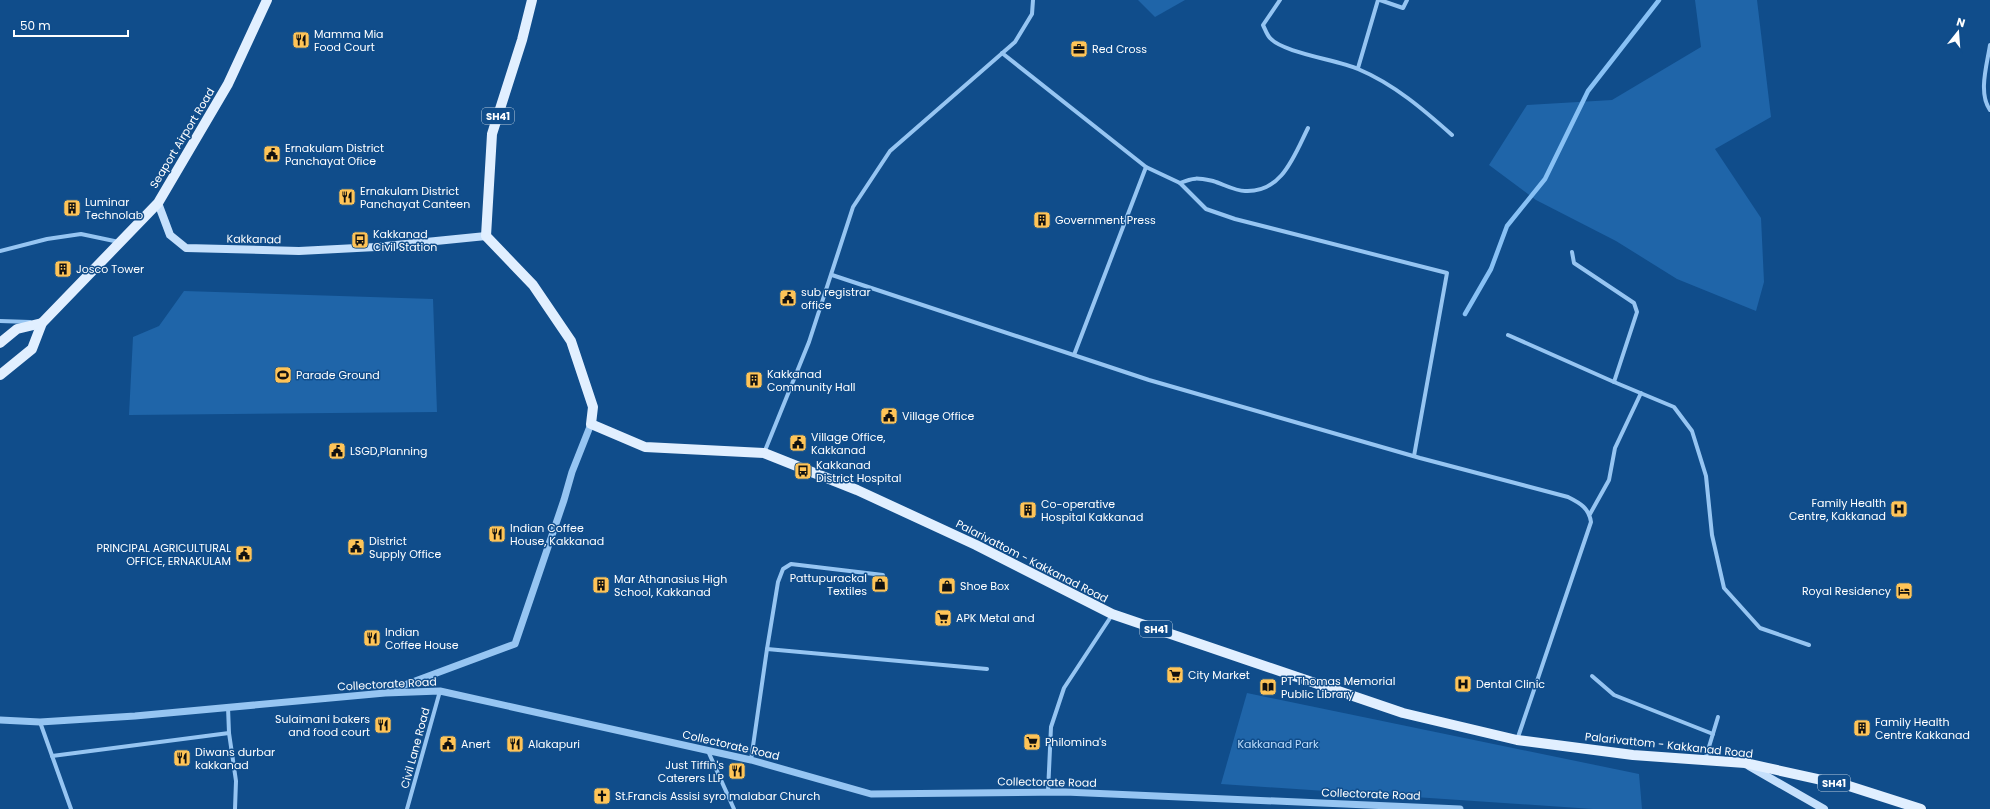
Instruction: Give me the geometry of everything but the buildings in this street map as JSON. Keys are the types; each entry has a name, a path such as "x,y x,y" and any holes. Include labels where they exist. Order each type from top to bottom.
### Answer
{"main road":[{"name":"Seaport Airport Road","path":"0,375 32,349 42,323 158,203 228,84 266,0"},
{"name":"SH41","path":"486,236 492,134 522,40 532,0"},
{"name":"Kakkanad","path":"158,203 170,235 186,248 299,251 376,247 486,236"},
{"path":"486,236 533,284 570,341 593,407 591,424"},
{"path":"0,343 17,329 42,323"},
{"name":"Palarivattom - Kakkanad Road","path":"591,424 645,447 764,453 857,490 976,545 1112,614 1403,713 1517,740 1633,755 1745,763 1849,786 1920,809"},
{"path":"1745,763 1824,809"}],"street":[{"path":"764,453 809,342 853,208 890,151 1015,42 1032,14 1033,0"},
{"path":"1280,0 1263,25 1270,38 1277,44 1316,57 1358,68 1389,85 1424,111 1452,135"},
{"path":"1358,68 1379,0 1403,8 1407,0"},
{"path":"1990,46 1984,95 1990,110"},
{"path":"1002,53 1146,167 1180,183 1206,209 1235,219 1446,273 1414,456"},
{"path":"1180,183 1193,177 1224,184 1243,191 1261,190 1277,182 1292,160 1308,128"},
{"path":"1074,355 1146,167"},
{"path":"0,251 47,239 81,234 120,242"},
{"path":"1572,252 1574,263 1634,303 1638,312 1614,382"},
{"path":"832,275 1149,380 1414,456 1568,497 1578,501 1590,514 1591,522 1517,740"},
{"path":"0,321 42,323"},
{"path":"1508,335 1674,407 1692,431 1706,476 1712,535 1724,588 1760,628 1809,645"},
{"path":"1590,514 1609,480 1615,448 1642,393"},
{"path":"385,693 515,644 564,500 572,472 591,424"},
{"path":"751,760 778,582 783,569 791,564 883,575"},
{"path":"1048,792 1051,769 1051,727 1064,688 1112,614"},
{"path":"767,649 987,669"},
{"path":"1592,676 1614,694 1713,734"},
{"name":"Collectorate Road","path":"0,720 40,722 385,693 440,691 751,760 871,794 1048,792 1460,809"},
{"name":"Civil Lane Road","path":"407,809 440,691"},
{"path":"228,707 229,734 236,781 235,809"},
{"path":"1705,760 1718,717"},
{"path":"40,722 71,809"},
{"path":"52,756 229,734"},
{"path":"708,750 734,809"}],"green space":[{"path":"1138,0 1185,0 1155,17"},
{"path":"1695,0 1757,0 1771,117 1715,149 1761,218 1764,282 1756,311 1677,279 1616,241 1536,200 1489,165 1527,105 1612,100 1701,47"},
{"name":"Parade Ground","path":"184,291 433,299 437,412 129,415 133,337 159,326"},
{"name":"Kakkanad Park","path":"1247,693 1639,774 1642,809 1593,809 1221,784"}],"waterway":[{"path":"1465,314 1491,269 1507,226 1545,179 1588,91 1659,0"}],"place":[{"name":"Mamma Mia Food Court","path":"301,40"},
{"name":"Red Cross","path":"1079,49"},
{"name":"Ernakulam District Panchayat Ofice","path":"272,154"},
{"name":"Ernakulam District Panchayat Canteen","path":"347,197"},
{"name":"Luminar Technolab","path":"72,208"},
{"name":"Government Press","path":"1042,220"},
{"name":"Kakkanad Civil Station","path":"360,240"},
{"name":"Josco Tower","path":"63,269"},
{"name":"sub registrar office","path":"788,298"},
{"name":"Parade Ground","path":"283,375"},
{"name":"Kakkanad Community Hall","path":"754,380"},
{"name":"Village Office","path":"889,416"},
{"name":"Village Office, Kakkanad","path":"798,443"},
{"name":"LSGD,Planning","path":"337,451"},
{"name":"Kakkanad District Hospital","path":"803,471"},
{"name":"Family Health Centre, Kakkanad","path":"1899,509"},
{"name":"Co-operative Hospital Kakkanad","path":"1028,510"},
{"name":"Indian Coffee House, Kakkanad","path":"497,534"},
{"name":"District Supply Office","path":"356,547"},
{"name":"PRINCIPAL AGRICULTURAL OFFICE, ERNAKULAM","path":"244,554"},
{"name":"Pattupurackal Textiles","path":"880,584"},
{"name":"Mar Athanasius High School, Kakkanad","path":"601,585"},
{"name":"Shoe Box","path":"947,586"},
{"name":"Royal Residency","path":"1904,591"},
{"name":"APK Metal and","path":"943,618"},
{"name":"Indian Coffee House","path":"372,638"},
{"name":"City Market","path":"1175,675"},
{"name":"Dental Clinic","path":"1463,684"},
{"name":"PT Thomas Memorial Public Library","path":"1268,687"},
{"name":"Sulaimani bakers and food court","path":"383,725"},
{"name":"Family Health Centre Kakkanad","path":"1862,728"},
{"name":"Philomina's","path":"1032,742"},
{"name":"Anert","path":"448,744"},
{"name":"Alakapuri","path":"515,744"},
{"name":"Diwans durbar kakkanad","path":"182,758"},
{"name":"Just Tiffin's Caterers LLP","path":"737,771"},
{"name":"St.Francis Assisi syro malabar Church","path":"602,796"}]}
